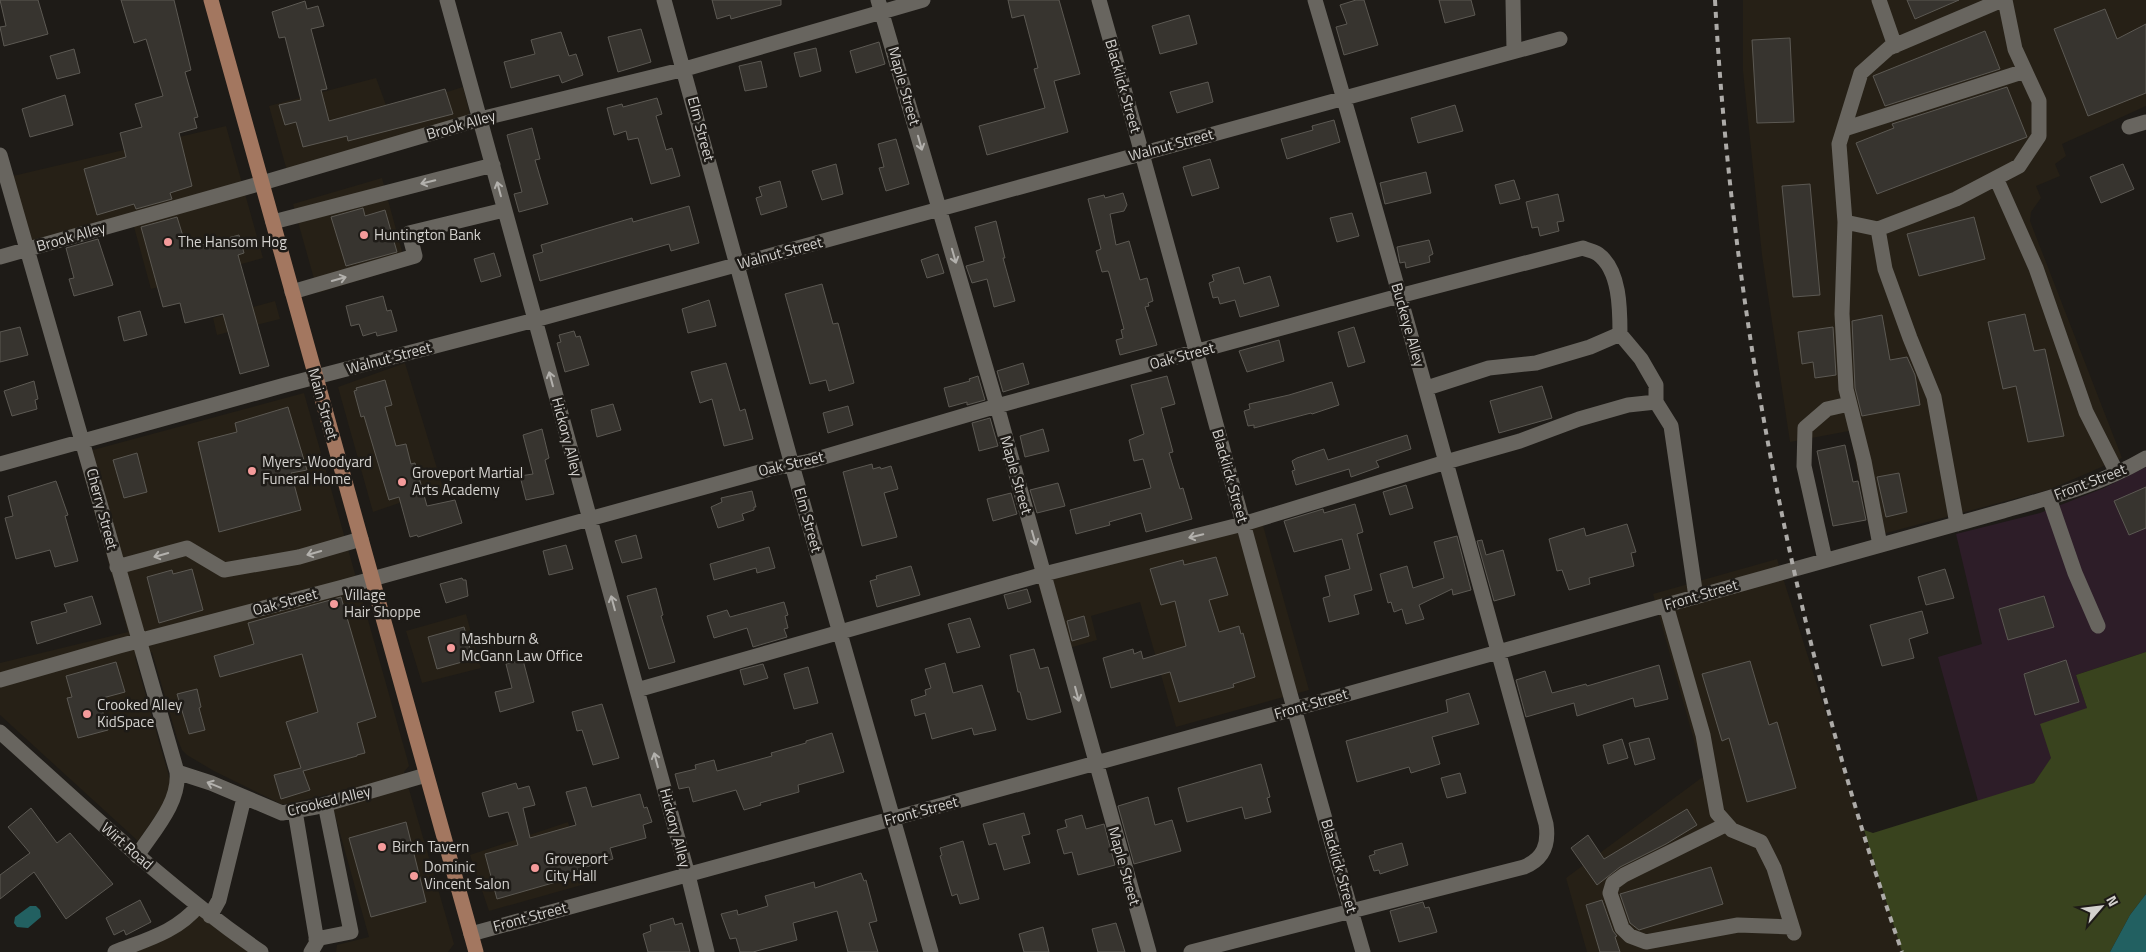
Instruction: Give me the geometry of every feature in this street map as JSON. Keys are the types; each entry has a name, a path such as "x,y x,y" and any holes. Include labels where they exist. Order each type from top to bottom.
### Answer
{"main road":[{"name":"Main Street","path":"211,0 476,952"}],"street":[{"name":"Hickory Alley","path":"447,0 688,874 707,952"},
{"name":"Elm Street","path":"664,0 685,69 792,465 930,952"},
{"name":"Brook Alley","path":"0,257 480,119 685,69 880,6 923,0"},
{"name":"Blacklick Street","path":"1099,0 1195,353 1363,952"},
{"name":"Buckeye Alley","path":"1191,952 1524,867 1537,860 1548,839 1546,824 1497,651 1427,388 1315,0"},
{"path":"1513,0 1514,50"},
{"path":"1879,0 1895,46"},
{"path":"1846,222 1878,229 1956,199 2019,166 2039,136 2039,101 2014,49 2003,0 1889,48 1862,72 1839,144 1846,222 1842,314 1846,389 1864,462 1880,544"},
{"name":"Maple Street","path":"880,6 1044,574 1148,952"},
{"name":"Walnut Street","path":"0,464 316,377 737,265 1514,50 1560,39"},
{"path":"1844,129 2025,71"},
{"path":"2129,126 2146,122"},
{"name":"Cherry Street","path":"0,155 176,772 178,783 175,795 138,856"},
{"path":"272,222 492,165"},
{"path":"1996,178 2036,268 2086,412 2116,473"},
{"path":"292,292 415,256 409,233 504,210"},
{"path":"1878,229 1885,268 1934,397 1957,524"},
{"name":"Oak Street","path":"0,680 139,640 372,579 770,469 792,465 996,406 1399,296 1583,248 1598,254 1613,273 1620,306 1620,334"},
{"path":"1427,388 1489,368 1536,363 1590,347 1620,334 1641,359 1656,385 1656,402 1671,426 1696,597"},
{"path":"637,690 1044,574 1243,524 1446,462 1520,442 1579,419 1628,405 1656,402"},
{"path":"1825,560 1804,466 1806,428 1827,409 1849,404"},
{"name":"Front Street","path":"471,934 1096,764 2049,498 2116,473 2146,458"},
{"path":"2049,498 2074,573 2098,626"},
{"path":"118,567 186,548 224,570 299,557 361,539"},
{"path":"1666,605 1703,734 1718,813 1732,830 1762,842 1774,868 1792,930 1738,925 1646,942 1630,936 1622,928 1610,893 1613,884 1624,875 1727,824"},
{"name":"Wirt Road","path":"0,732 138,856 204,911 261,952"},
{"name":"Crooked Alley","path":"176,772 211,783 282,813 325,804 426,775"},
{"path":"115,952 171,929 204,911 219,900 244,798"},
{"path":"295,811 314,945 351,932 325,804"}],"shaded area":[{"path":"1743,0 2146,0 2146,106 2062,144 2066,156 2055,164 2060,176 2036,186 2041,198 2031,212 2030,221 2122,458 2051,489 1871,537 1849,431 1790,442 1762,255 1743,71"},
{"path":"376,78 386,105 445,89 447,92 463,87 470,115 287,171 269,106"},
{"path":"226,126 263,258 151,289 131,216 20,249 0,179"},
{"path":"382,178 406,266 318,293 293,204"},
{"path":"275,301 280,319 217,335 213,318"},
{"path":"405,363 443,488 373,512 338,387"},
{"path":"304,393 407,758 409,766 404,772 454,944 448,952 336,952 337,945 369,937 329,794 281,804 214,771 187,755 182,750 177,738 152,652 135,657 170,780 167,799 138,841 0,715 0,663 128,632 78,454"},
{"path":"2146,467 2146,652 2076,675 2087,708 2034,783 1978,801 1938,657 1982,644 1956,534 2040,513 2104,488"},
{"path":"1260,515 1309,690 1176,727 1140,602 1091,616 1097,640 1059,651 1034,573"},
{"path":"1777,559 1902,952 1587,952 1566,878 1704,776 1653,594"},
{"path":"466,614 481,668 422,683 406,631"},
{"path":"568,822 585,884 489,911 470,855"},
{"path":"198,906 264,952 115,952"}],"green space":[{"path":"2146,652 2146,894 2130,915 2110,952 1902,952 1864,830 1873,833 2034,783 2051,758 2040,724 2087,708 2076,675"}],"water":[{"path":"2146,894 2146,952 2110,952 2130,915"},
{"path":"30,906 36,906 40,910 41,917 28,928 17,927 14,923 15,917"}],"building":[{"path":"0,0 38,0 48,34 4,46 0,27 6,26"},
{"path":"121,0 174,0 191,70 185,72 198,117 194,118 197,128 179,133 192,186 170,193 172,199 136,209 134,204 97,215 84,169 126,157 120,133 142,127 135,104 163,96 146,39 134,43"},
{"path":"712,0 781,0 781,5 731,19 730,15 717,19"},
{"path":"1008,0 1059,0 1080,74 1054,81 1068,132 987,155 979,126 1045,108 1034,69 1038,68 1024,15 1012,18"},
{"path":"1356,0 1364,0 1378,45 1344,55 1336,27 1347,24 1340,5"},
{"path":"1439,0 1471,0 1475,15 1445,23"},
{"path":"1907,0 1959,0 1915,19"},
{"path":"305,1 307,9 318,6 324,26 311,29 327,89 321,90 329,121 445,89 453,114 348,141 347,136 303,147 296,122 285,125 279,105 301,100 285,37 279,38 272,12"},
{"path":"2105,9 2117,39 2146,24 2146,93 2088,116 2054,29"},
{"path":"1189,15 1197,44 1160,54 1152,26"},
{"path":"641,29 651,62 618,72 608,37"},
{"path":"1985,31 2000,69 1885,106 1873,76"},
{"path":"561,32 569,56 576,54 583,75 562,83 559,75 511,88 504,62 535,54 531,40"},
{"path":"1790,38 1794,122 1757,123 1752,40"},
{"path":"879,42 885,64 856,73 850,51"},
{"path":"816,48 821,71 800,77 794,53"},
{"path":"74,49 80,73 57,79 50,56"},
{"path":"761,61 767,87 745,91 739,66"},
{"path":"1208,82 1213,102 1177,113 1170,92"},
{"path":"2007,87 2027,137 1877,194 1856,143 1894,128 1892,124"},
{"path":"65,95 73,125 30,137 22,109"},
{"path":"657,98 662,114 656,116 666,150 672,148 680,176 651,184 638,138 628,140 626,131 614,135 607,108 622,104 623,107"},
{"path":"1455,105 1463,131 1418,143 1411,118"},
{"path":"1334,120 1340,142 1287,159 1281,139 1313,130 1312,126"},
{"path":"532,128 540,159 535,160 548,204 519,212 514,194 522,192 507,135"},
{"path":"896,139 909,184 886,191 879,168 884,167 878,144"},
{"path":"1210,159 1219,188 1192,196 1183,167"},
{"path":"836,164 843,194 822,200 812,171"},
{"path":"2123,164 2134,189 2101,203 2090,177"},
{"path":"1426,172 1431,193 1385,204 1380,183"},
{"path":"1514,180 1520,199 1500,204 1495,185"},
{"path":"780,181 787,207 761,215 756,198 762,196 759,187"},
{"path":"1810,184 1820,295 1793,297 1782,186"},
{"path":"1123,193 1127,205 1124,211 1110,214 1116,245 1129,241 1140,280 1147,278 1153,301 1148,303 1149,306 1145,307 1157,345 1120,355 1116,340 1123,338 1121,330 1124,329 1109,273 1108,271 1102,272 1096,251 1101,249 1088,199 1104,195 1105,198"},
{"path":"1558,194 1564,221 1557,222 1559,231 1540,236 1538,227 1532,228 1526,202"},
{"path":"689,206 699,243 671,251 669,244 540,281 533,255 543,252 541,245 632,218 633,222"},
{"name":"Huntington Bank","path":"363,208 365,216 385,210 397,252 346,266 331,217"},
{"path":"1352,213 1359,236 1337,242 1330,218"},
{"path":"177,217 187,249 239,235 244,253 238,255 269,366 240,374 223,314 185,323 180,303 163,307 141,227"},
{"path":"1974,217 1985,259 1919,276 1907,234"},
{"path":"996,221 1005,258 1003,258 1015,301 994,307 987,279 972,283 966,266 984,261 975,227"},
{"path":"98,239 113,285 74,296 69,279 74,278 66,248"},
{"path":"1429,240 1433,254 1429,256 1430,262 1406,268 1405,262 1400,263 1397,247"},
{"path":"494,253 501,276 481,282 474,259"},
{"path":"938,254 944,273 927,278 921,260"},
{"path":"1239,267 1244,284 1270,276 1279,306 1240,317 1235,300 1220,304 1218,297 1213,298 1209,283 1214,281 1212,275"},
{"path":"822,284 833,324 838,323 854,383 829,391 826,380 810,384 785,294"},
{"path":"383,296 387,311 391,310 397,331 377,336 376,332 363,336 359,324 351,326 346,306"},
{"path":"709,300 716,326 688,333 682,309"},
{"path":"140,311 147,335 124,341 118,317"},
{"path":"2025,314 2034,351 2045,349 2064,436 2028,442 2016,386 2003,389 1988,322"},
{"path":"1882,315 1890,360 1907,357 1915,375 1920,405 1862,416 1855,388 1852,321"},
{"path":"20,327 28,355 0,362 0,332"},
{"path":"1354,327 1365,362 1348,367 1338,332"},
{"path":"1833,327 1836,375 1815,378 1813,362 1802,364 1798,332"},
{"path":"574,331 576,337 580,336 589,365 565,372 557,343 561,342 559,335"},
{"path":"1279,340 1284,361 1247,372 1239,351"},
{"path":"726,363 740,411 745,409 753,439 724,446 712,399 700,403 691,372"},
{"path":"1023,363 1029,384 1003,392 997,371"},
{"path":"978,376 985,400 949,407 944,388 970,381 969,379"},
{"path":"1167,376 1175,404 1161,408 1173,452 1169,453 1180,489 1183,488 1192,519 1146,532 1141,513 1109,522 1110,525 1076,534 1070,510 1151,488 1143,459 1134,461 1129,440 1144,434 1131,385"},
{"path":"385,380 392,405 385,407 396,446 406,444 411,464 415,463 427,506 455,500 462,523 418,537 417,535 410,537 399,497 389,500 364,416 361,417 354,391 357,390 356,388"},
{"path":"34,381 38,399 35,400 37,409 12,416 4,391"},
{"path":"1332,382 1339,405 1312,414 1254,428 1254,425 1248,426 1244,411 1250,409 1249,404 1289,395"},
{"path":"1542,386 1552,418 1499,433 1490,401"},
{"path":"613,404 621,430 597,437 591,410"},
{"path":"848,406 853,425 828,433 823,413"},
{"name":"Myers-Woodyard Funeral Home","path":"288,407 307,470 291,473 301,510 219,532 198,442 237,432 235,423"},
{"path":"990,418 998,446 979,451 972,423"},
{"path":"542,429 549,458 545,460 554,494 526,500 520,476 533,474 523,435"},
{"path":"1043,429 1049,451 1025,457 1020,436"},
{"path":"1407,435 1411,449 1376,461 1379,467 1351,477 1349,469 1296,485 1292,471 1295,470 1292,461 1297,458 1324,449 1328,460"},
{"path":"1845,445 1853,482 1858,481 1866,520 1833,526 1817,451"},
{"path":"137,453 147,492 124,498 113,460"},
{"path":"872,464 873,469 891,466 898,489 884,493 897,537 862,546 843,472"},
{"path":"1899,473 1907,512 1886,517 1877,477"},
{"path":"56,481 68,515 65,516 78,561 55,567 50,550 16,559 5,518 13,516 8,496"},
{"path":"1058,483 1065,506 1037,513 1030,490"},
{"path":"1406,485 1413,508 1390,515 1383,492"},
{"path":"2146,487 2146,528 2129,535 2114,501"},
{"path":"752,491 756,507 754,507 754,510 742,514 744,520 718,528 711,507 722,502 721,498"},
{"path":"1011,493 1017,514 993,521 987,499"},
{"path":"1355,504 1363,532 1357,534 1372,590 1354,595 1359,614 1329,622 1323,598 1330,596 1325,576 1350,569 1342,539 1294,552 1284,521 1323,509 1324,513"},
{"path":"1627,524 1636,552 1631,553 1634,566 1589,578 1590,584 1569,590 1562,570 1557,571 1549,539 1584,528 1586,536"},
{"path":"636,535 642,558 622,563 615,541"},
{"path":"1457,536 1471,590 1453,595 1452,589 1419,605 1424,619 1406,624 1402,609 1394,612 1391,602 1388,603 1380,574 1407,566 1413,588 1444,578 1434,542"},
{"path":"1482,540 1486,555 1503,550 1515,595 1494,601 1477,541"},
{"path":"566,545 573,569 549,575 543,551"},
{"path":"769,547 775,568 757,573 756,568 714,580 710,564"},
{"path":"1216,557 1228,595 1209,600 1219,632 1239,626 1241,634 1243,633 1255,677 1233,684 1234,687 1179,702 1170,672 1111,688 1103,658 1133,649 1134,654 1141,651 1143,659 1186,646 1175,601 1161,605 1150,569 1183,560 1184,565"},
{"path":"911,566 920,595 877,607 870,581 877,579 876,576"},
{"path":"192,569 203,610 159,623 147,577 172,570 173,574"},
{"path":"1945,569 1954,598 1926,605 1918,577"},
{"path":"462,578 466,580 468,596 446,603 440,584"},
{"path":"656,588 663,615 661,616 675,662 649,669 627,596"},
{"path":"1027,589 1031,602 1008,609 1004,595"},
{"path":"92,596 101,624 37,644 31,622 67,612 64,604"},
{"path":"2044,596 2054,627 2008,640 1999,609"},
{"path":"341,597 376,717 357,723 365,753 303,771 310,790 281,799 274,775 301,768 286,722 318,712 302,654 220,677 214,656 254,644 248,623"},
{"path":"784,602 788,615 785,616 788,628 784,629 787,637 753,647 747,628 714,638 707,616 727,610 730,617"},
{"path":"1922,611 1928,633 1909,639 1914,658 1882,666 1870,625"},
{"path":"1084,616 1089,636 1072,641 1067,621"},
{"path":"970,618 980,647 957,653 948,624"},
{"name":"Mashburn & McGann Law Office","path":"464,627 473,659 437,669 428,637"},
{"path":"1034,649 1040,669 1048,667 1061,712 1032,720 1027,719 1020,692 1018,692 1010,655"},
{"path":"523,660 534,702 500,712 495,692 512,688 506,664"},
{"path":"2066,660 2079,702 2035,715 2024,674"},
{"path":"1750,661 1769,725 1777,722 1796,788 1747,802 1729,738 1722,741 1702,674"},
{"name":"Crooked Alley KidSpace","path":"116,662 125,692 99,699 108,730 78,738 67,698 72,697 66,676"},
{"path":"945,663 953,693 982,685 996,730 974,735 972,728 932,739 925,713 915,716 911,700 926,695 925,690 931,688 925,669"},
{"path":"763,664 768,678 744,685 740,670"},
{"path":"1659,665 1668,699 1635,707 1633,698 1577,716 1574,703 1526,717 1516,680 1545,671 1552,693 1586,684 1587,686"},
{"path":"808,667 818,703 794,709 784,674"},
{"path":"197,689 201,707 199,708 205,730 189,734 177,694"},
{"path":"1469,693 1479,724 1432,737 1440,764 1411,773 1409,767 1357,782 1346,741 1448,712 1446,700"},
{"path":"602,704 619,758 593,765 582,730 577,731 572,712"},
{"path":"832,733 844,772 798,785 799,792 760,803 761,805 744,810 736,790 693,802 689,787 679,789 675,774 696,769 695,765 714,760 717,771 772,756 771,753"},
{"path":"1649,738 1655,759 1635,765 1629,743"},
{"path":"1622,739 1628,758 1608,764 1603,745"},
{"path":"1261,764 1270,797 1267,798 1271,812 1245,819 1242,807 1187,822 1178,788"},
{"path":"1460,773 1466,793 1447,798 1441,778"},
{"path":"516,783 518,789 529,786 535,805 523,808 530,838 576,825 566,792 586,787 592,807 640,794 644,808 647,807 652,822 643,825 646,838 610,848 613,859 569,872 570,878 497,899 485,854 518,845 508,812 489,817 482,793"},
{"path":"1148,797 1155,825 1172,820 1181,851 1134,864 1118,806"},
{"path":"31,808 57,843 70,833 113,884 66,919 34,872 0,899 0,875 30,853 8,827"},
{"path":"1687,809 1697,825 1666,844 1620,867 1597,885 1571,848 1588,835 1604,859"},
{"path":"1024,813 1030,834 1022,836 1030,863 1004,870 996,843 989,845 983,824"},
{"path":"1082,815 1086,829 1104,824 1115,865 1078,875 1072,852 1064,854 1057,830 1067,827 1065,820"},
{"path":"406,822 426,902 371,917 349,838"},
{"path":"963,841 979,899 960,904 957,894 952,896 940,856 942,855 940,848"},
{"path":"1402,843 1408,865 1380,874 1379,870 1374,871 1369,856 1375,854 1374,851"},
{"path":"1711,867 1723,904 1639,930 1630,923 1620,894"},
{"path":"861,873 864,881 866,880 877,921 869,923 878,952 848,952 837,911 793,923 797,940 753,952 740,952 736,938 730,939 721,914 737,910 738,915 768,906 765,896 814,882 815,888"},
{"path":"140,900 151,922 126,935 124,930 114,935 106,918"},
{"path":"1602,900 1613,931 1617,936 1615,937 1620,952 1600,952 1586,905"},
{"path":"1423,902 1425,908 1429,907 1437,932 1399,942 1390,911"},
{"path":"673,918 675,925 682,923 690,952 648,952 643,934 651,931 650,925"},
{"path":"1116,923 1125,952 1098,952 1092,929"},
{"path":"1043,927 1049,952 1024,952 1019,934"}],"railway":[{"path":"1715,0 1724,121 1737,242 1754,363 1776,482 1801,601 1831,719 1864,836 1902,952"}],"place":[{"name":"Huntington Bank","path":"364,235"},
{"name":"The Hansom Hog","path":"168,242"},
{"name":"Myers-Woodyard Funeral Home","path":"252,471"},
{"name":"Groveport Martial Arts Academy","path":"402,482"},
{"name":"Village Hair Shoppe","path":"334,604"},
{"name":"Mashburn & McGann Law Office","path":"451,648"},
{"name":"Crooked Alley KidSpace","path":"87,714"},
{"name":"Birch Tavern","path":"382,847"},
{"name":"Groveport City Hall","path":"535,868"},
{"name":"Dominic Vincent Salon","path":"414,876"}]}
